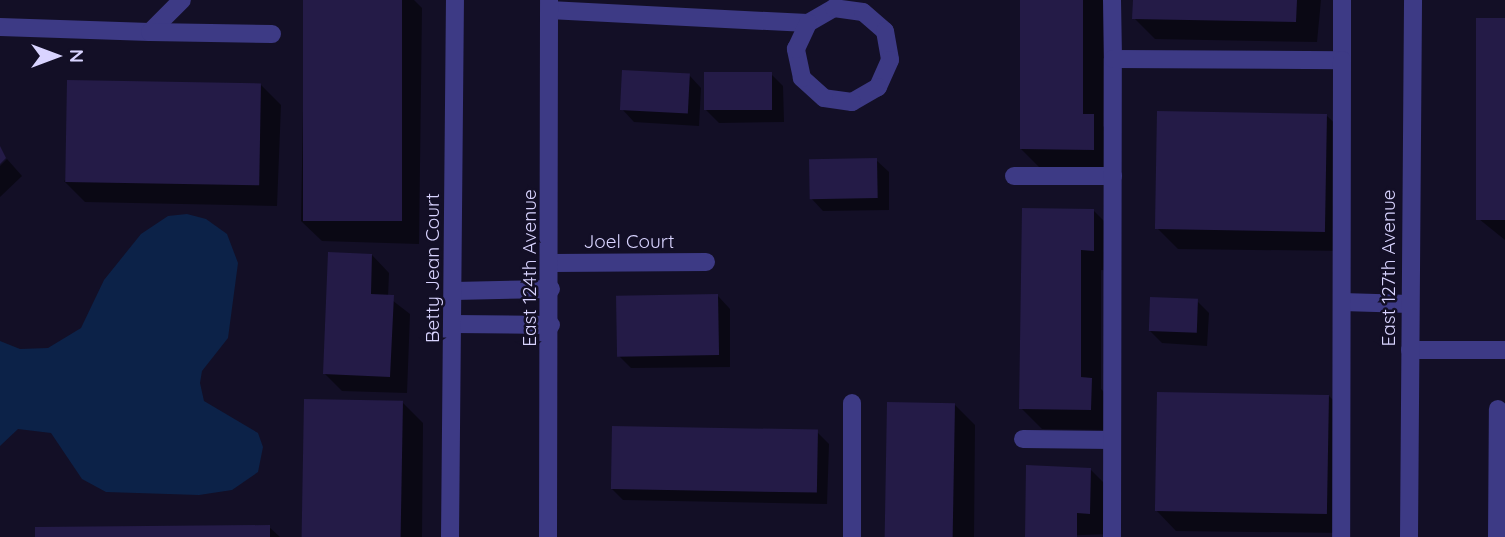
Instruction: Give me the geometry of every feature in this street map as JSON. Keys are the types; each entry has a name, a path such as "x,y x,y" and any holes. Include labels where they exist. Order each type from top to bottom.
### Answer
{"street":[{"path":"150,32 182,0"},
{"name":"Betty Jean Court","path":"450,537 455,0"},
{"path":"1112,0 1112,537"},
{"path":"1341,537 1342,0"},
{"name":"East 127th Avenue","path":"1409,537 1413,0"},
{"path":"549,5 808,23 834,8 863,12 885,31 890,60 878,87 852,102 824,98 802,78 796,49 808,23"},
{"name":"East 124th Avenue","path":"548,537 552,263 549,5"},
{"path":"0,27 272,34"},
{"path":"1112,59 1342,60"},
{"path":"1014,176 1112,176"},
{"name":"Joel Court","path":"552,263 706,262"},
{"path":"454,291 551,289"},
{"path":"1342,302 1410,304"},
{"path":"454,324 551,325"},
{"path":"1410,350 1505,350"},
{"path":"852,403 852,537"},
{"path":"1497,537 1501,506 1498,409"},
{"path":"1023,439 1112,440"}],"water":[{"path":"187,214 206,219 227,234 238,263 228,338 202,371 200,383 204,401 258,433 263,447 258,472 232,490 199,495 106,492 82,479 51,433 18,429 0,446 0,341 20,349 48,348 81,328 104,280 141,234 168,216"}],"building":[{"path":"303,0 402,0 402,221 303,221"},
{"path":"1020,0 1083,0 1083,114 1094,114 1094,150 1020,149"},
{"path":"1133,0 1297,0 1296,22 1132,19"},
{"path":"1476,18 1505,18 1505,220 1476,220"},
{"path":"622,70 690,74 688,114 620,110"},
{"path":"704,72 772,72 772,110 704,110"},
{"path":"67,80 261,83 259,185 65,182"},
{"path":"1157,111 1327,114 1325,232 1155,229"},
{"path":"0,146 6,158 0,164"},
{"path":"877,158 878,198 810,199 809,159"},
{"path":"1022,208 1094,209 1094,251 1081,250 1081,377 1092,378 1091,410 1019,409"},
{"path":"328,252 372,254 371,294 394,295 390,377 323,374"},
{"path":"718,294 719,355 617,357 616,296"},
{"path":"1150,297 1198,299 1197,333 1149,331"},
{"path":"1157,392 1329,395 1327,514 1155,511"},
{"path":"304,399 403,401 401,537 302,537"},
{"path":"887,402 955,403 953,537 885,537"},
{"path":"612,426 818,430 817,493 611,489"},
{"path":"1026,465 1091,468 1090,514 1077,513 1077,537 1025,537"},
{"path":"270,525 270,537 35,537 35,527"}]}
